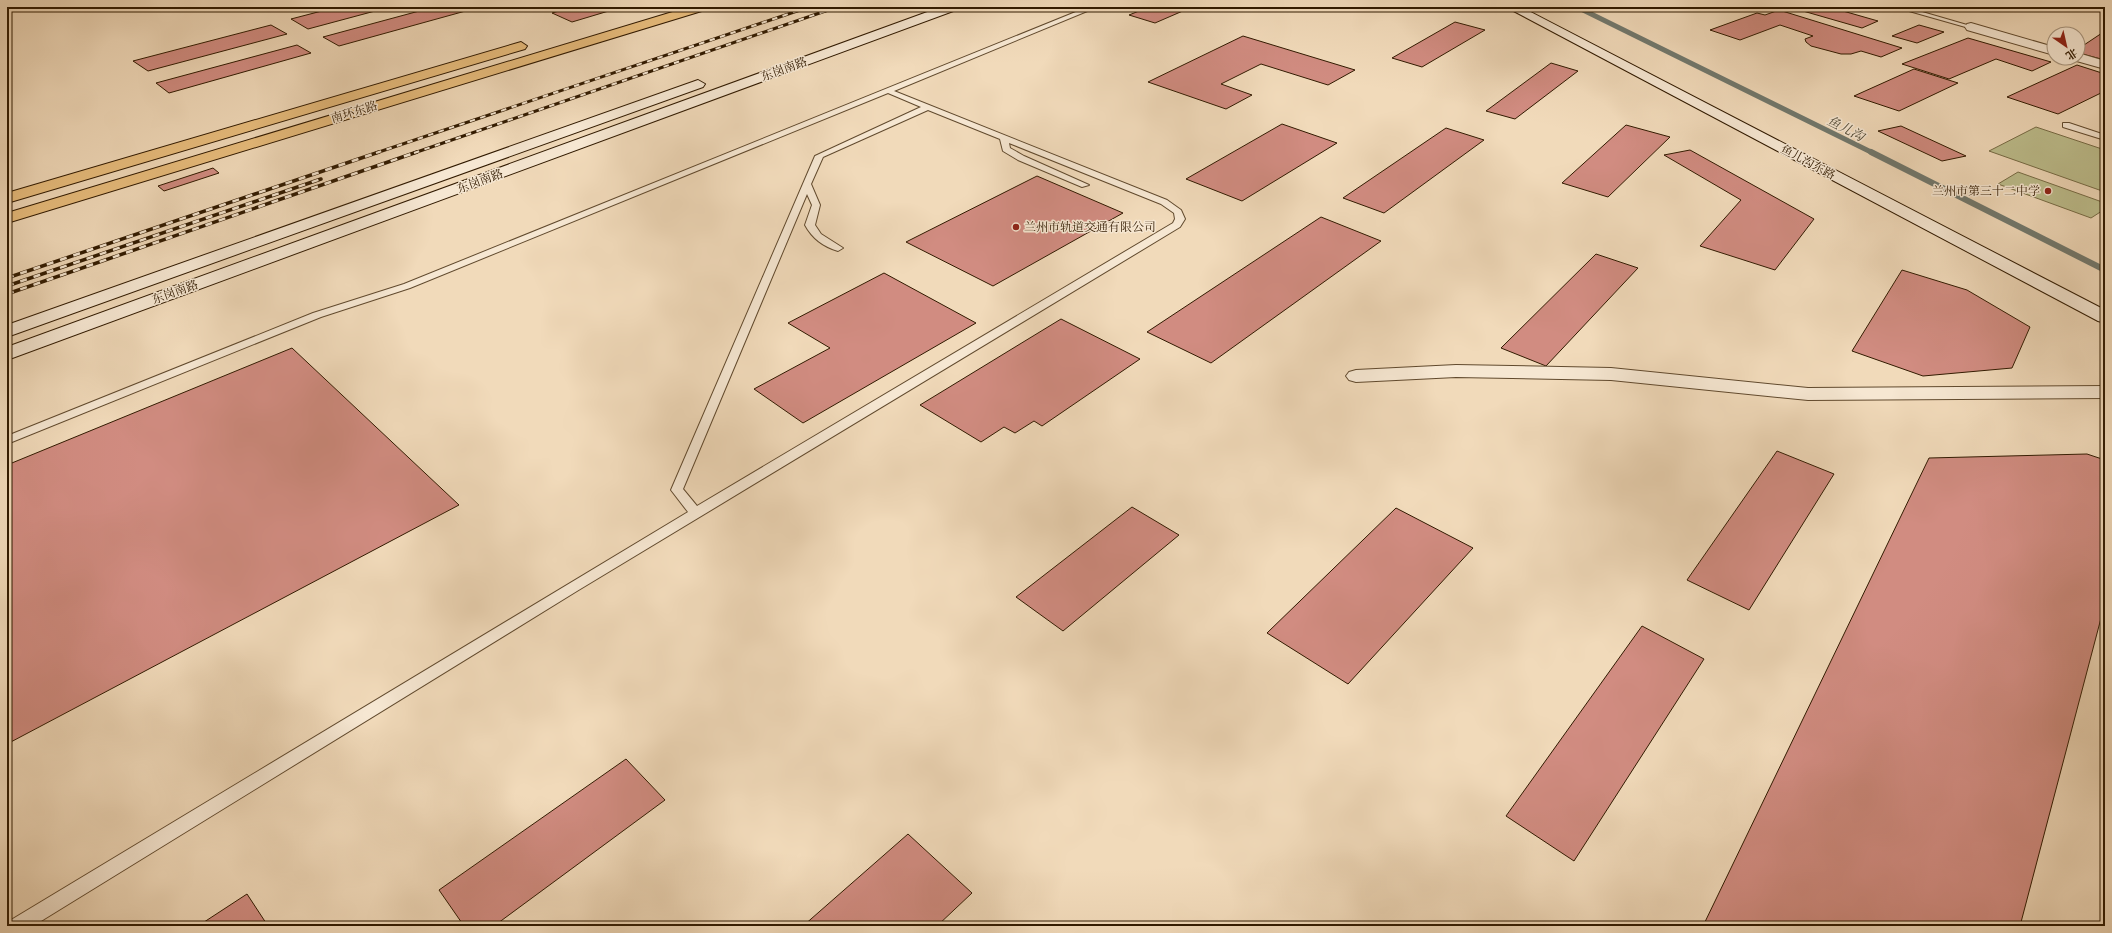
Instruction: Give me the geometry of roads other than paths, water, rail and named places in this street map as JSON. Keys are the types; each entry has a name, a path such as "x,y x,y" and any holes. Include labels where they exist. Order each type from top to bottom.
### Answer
{"highway":[{"name":"南环东路","path":"7,218 701,7"},
{"path":"569,32 589,41"},
{"name":"南环东路","path":"7,198 531,43"}],"street":[{"name":"东岗南路","path":"734,71 914,7"},
{"name":"东岗南路","path":"7,354 952,7"},
{"name":"鱼儿沟东路","path":"1512,7 2105,317"},
{"path":"1971,27 2046,48"},
{"path":"2086,59 2105,65"},
{"name":"东岗南路","path":"7,331 711,79"},
{"path":"1356,376 1456,371 1611,374 1808,394 2105,392"}],"lane":[{"path":"7,440 317,315 407,286 1094,7"},
{"path":"1898,7 1971,27"},
{"path":"17,926 696,513 1177,225 1180,219 1178,212 1164,202 888,91"},
{"path":"696,513 677,490 819,156 928,107"},
{"path":"2066,125 2105,138"},
{"path":"1004,137 1006,149 1021,158 1085,185"},
{"path":"807,184 816,205 810,226 814,234 824,242 838,248"}],"waterway":[{"name":"鱼儿沟","path":"1577,7 1872,153"},
{"name":"鱼儿沟","path":"1872,153 2105,270"}],"railway":[{"path":"376,153 809,7"},
{"path":"414,153 837,7"},
{"path":"7,278 379,152"},
{"path":"7,294 417,152"},
{"path":"7,286 321,179"}],"place":[{"name":"兰州市第三十二中学","path":"2048,191"},
{"name":"兰州市轨道交通有限公司","path":"1016,227"}]}
